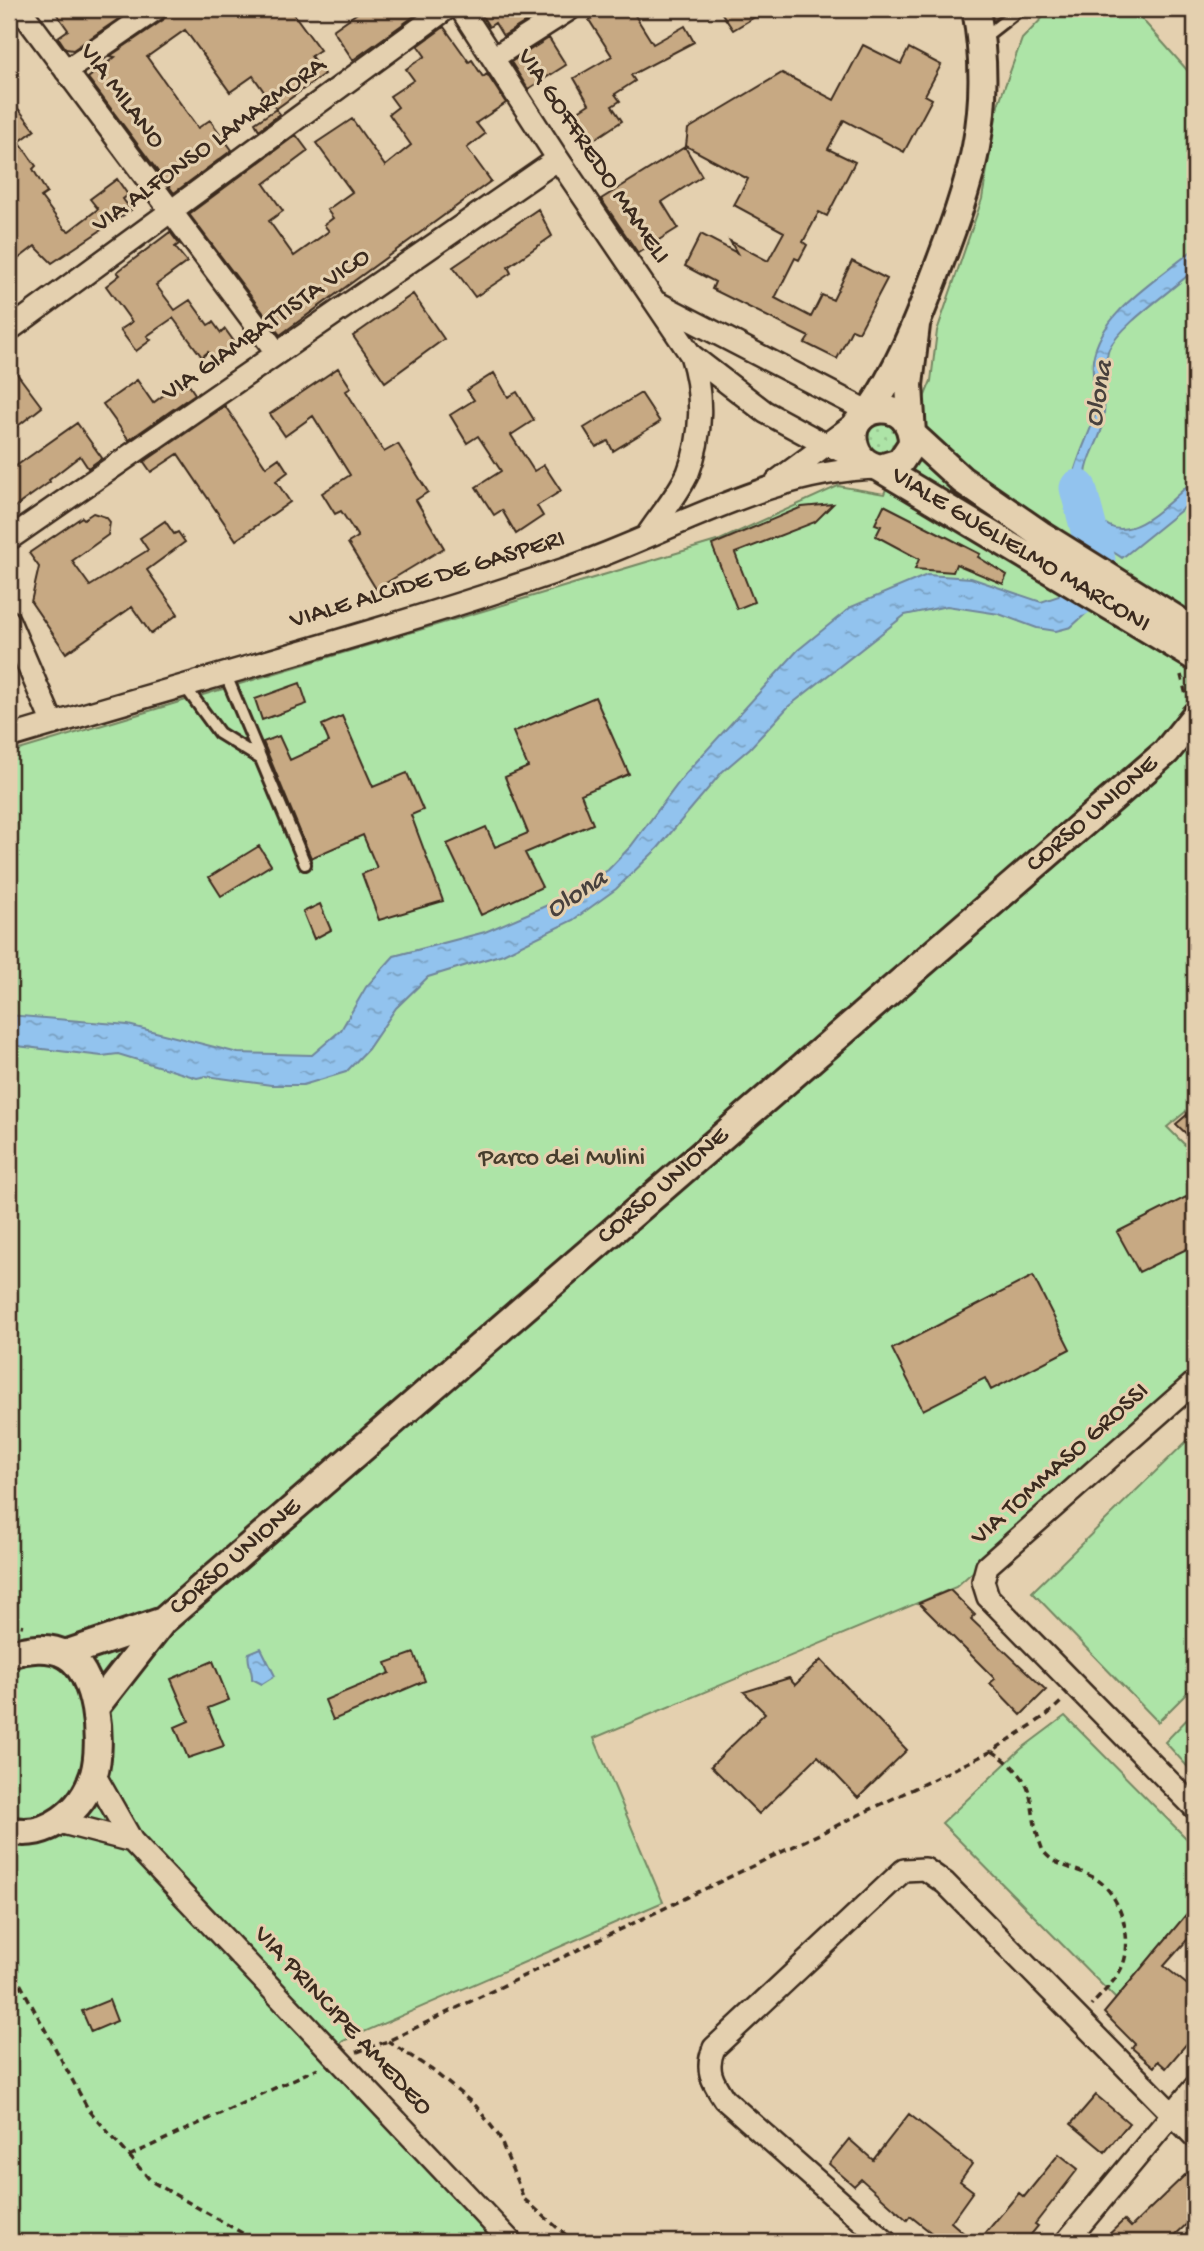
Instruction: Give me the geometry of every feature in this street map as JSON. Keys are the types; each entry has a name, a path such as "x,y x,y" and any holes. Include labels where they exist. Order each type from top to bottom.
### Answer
{"street":[{"name":"VIA MILANO","path":"20,9 277,354"},
{"path":"66,71 156,9"},
{"name":"VIA ALFONSO LAMARMORA","path":"9,330 446,9"},
{"name":"VIA GOFFREDO MAMELI","path":"461,9 558,159 691,355 700,382 699,434 687,474 645,537"},
{"path":"493,58 570,9"},
{"path":"873,465 856,450 853,437 865,415 891,380 916,325 972,173 983,102 981,40 976,9"},
{"name":"VIA GIAMBATTISTA VICO","path":"9,539 558,159"},
{"name":"VIA GOFFREDO MAMELI","path":"654,301 865,415"},
{"path":"769,486 853,468 900,462 912,444 909,385 916,325"},
{"name":"VIA GOFFREDO MAMELI","path":"691,355 765,412 827,445 873,465"},
{"path":"769,486 877,409 895,411 908,424 912,433"},
{"name":"VIALE GUGLIELMO MARCONI","path":"912,433 1034,546"},
{"name":"VIALE GUGLIELMO MARCONI","path":"873,465 1034,546 1188,640"},
{"name":"VIALE ALCIDE DE GASPERI","path":"9,737 485,596 569,568 769,486"},
{"path":"9,621 53,724"},
{"name":"CORSO UNIONE","path":"95,1708 163,1621 1166,752 1195,716"},
{"name":"CORSO UNIONE","path":"1166,752 1195,736"},
{"name":"VIA TOMMASO GROSSI","path":"1195,1382 987,1566 983,1581 988,1597 1195,1808"},
{"name":"CORSO UNIONE","path":"65,1654 163,1621"},
{"path":"15,1647 49,1649 65,1654 85,1674 95,1708 94,1774 76,1807 60,1822"},
{"name":"VIA PRINCIPE AMEDEO","path":"94,1774 132,1841 511,2242"},
{"path":"16,1833 60,1822 132,1841"},
{"path":"886,2242 724,2099 709,2074 709,2059 714,2048 896,1876 916,1868 933,1873 945,1883 1195,2137"},
{"path":"1066,2242 1195,2087"}],"lane":[{"path":"981,40 1020,9"},
{"path":"225,673 305,864"},
{"path":"184,685 219,733 261,759"}],"path":[{"path":"129,2156 338,2059 388,2040 992,1751 1046,1715 1077,1686"},
{"path":"992,1751 1013,1765 1025,1778 1044,1851 1051,1861 1099,1881 1122,1915 1125,1945 1122,1967 1079,2020"},
{"path":"9,1963 88,2109 151,2181 258,2242"},
{"path":"388,2040 432,2070 475,2106 499,2136 524,2199 574,2242"}],"green space":[{"name":"Parco dei Mulini","path":"1051,9 1133,9 1195,79 1195,1104 1167,1127 1195,1155 1195,1372 956,1587 594,1738 663,1902 343,2041 323,2059 496,2242 9,2242 9,753 720,540 838,486 884,494 931,381 937,331 982,199 998,105 1022,39"},
{"path":"886,412 908,444 875,463 859,428"},
{"path":"1195,1433 1195,1685 1158,1722 1032,1592"},
{"path":"1195,1711 1195,1775 1165,1742"},
{"path":"1065,1716 1195,1847 1195,1904 1116,1999 942,1823 1021,1749"}],"water":[{"path":"1195,248 1195,269 1125,329 1115,339 1107,355 1103,424 1086,474 1087,493 1096,513 1111,527 1123,529 1136,526 1162,509 1195,479 1195,499 1122,558 1082,530 1074,516 1071,502 1073,474 1094,419 1093,360 1098,342 1120,311"},
{"path":"927,575 971,578 1041,602 1059,596 1065,587 1093,607 1071,627 1056,631 1037,628 999,614 947,606 905,615 789,706 750,748 722,772 658,848 616,889 573,920 503,954 428,977 396,1008 368,1049 346,1072 303,1085 271,1085 206,1076 197,1078 118,1054 102,1056 9,1045 9,1015 128,1025 238,1053 312,1055 341,1030 366,987 394,956 485,932 557,901 608,870 631,846 686,773 798,650 851,607"},
{"path":"261,1648 275,1676 262,1684 252,1679 248,1659 249,1653"}],"building":[{"path":"53,9 81,9 87,16 98,9 133,9 73,50 66,49 58,37 68,30"},
{"path":"169,9 290,9 320,50 311,56 324,74 276,109 253,76 230,92 185,30 147,57 198,128 210,120 232,150 174,193 88,78 115,57 110,56 163,20"},
{"path":"363,9 424,9 353,60 333,30"},
{"path":"478,9 530,9 535,16 503,36 495,23 489,27"},
{"path":"606,9 631,9 653,44 685,26 694,42 631,75 635,81 615,94 620,101 612,106 622,121 595,139 585,125 580,128 572,115 589,104 574,78 612,56 589,20"},
{"path":"719,9 768,9 733,30"},
{"path":"444,27 469,62 472,60 483,77 487,74 506,103 476,123 485,134 467,148 491,181 280,335 189,214 296,135 308,151 264,184 283,211 269,221 294,256 329,231 324,225 333,218 327,210 352,192 316,143 352,119 385,166 411,145 389,114 398,107 390,96 414,80 406,69 425,56 418,46"},
{"path":"549,38 566,65 528,89 511,62"},
{"path":"863,45 901,64 909,48 941,65 925,95 932,99 904,152 844,120 828,149 855,162 827,216 819,212 803,242 807,245 799,260 795,258 775,298 811,317 822,295 833,300 852,261 887,279 859,332 852,329 837,359 805,343 809,337 712,289 715,282 685,266 701,234 737,253 730,241 768,261 784,232 734,205 748,179 686,146 688,129 782,73 834,100"},
{"path":"9,97 35,130 19,142 36,166 33,169 47,193 41,197 65,229 69,231 98,209 90,199 117,179 128,195 123,199 131,210 52,263 35,246 9,266"},
{"path":"276,109 280,114 259,130 255,123"},
{"path":"685,147 702,176 662,202 678,228 638,253 601,199"},
{"path":"538,209 552,236 508,267 511,273 475,297 453,267"},
{"path":"170,232 179,244 175,247 187,262 156,285 175,310 190,300 208,325 213,322 221,333 225,329 238,347 216,363 208,352 202,357 173,318 147,336 151,340 136,351 120,330 132,322 106,286 120,275 117,272"},
{"path":"413,294 444,339 385,382 353,336"},
{"path":"9,363 42,407 9,433"},
{"path":"338,368 351,388 346,391 384,452 398,444 428,492 416,500 444,548 376,589 348,543 358,537 341,511 335,514 322,493 350,475 313,416 285,436 270,414"},
{"path":"494,373 508,397 517,392 534,420 511,435 534,471 544,465 561,491 537,506 543,516 516,534 502,510 494,515 476,487 501,471 478,436 467,443 450,415 474,400 467,390"},
{"path":"185,379 195,394 129,440 103,404 137,380 153,403"},
{"path":"641,393 660,422 613,451 608,441 596,447 584,428"},
{"path":"225,406 266,467 279,458 288,472 276,481 290,502 236,540 178,454 151,472 144,462"},
{"path":"77,423 102,458 88,468 80,456 49,480 50,482 9,511 9,471"},
{"path":"833,504 815,522 735,553 754,602 737,609 712,545 802,507"},
{"path":"884,505 980,554 978,557 1007,575 1003,584 956,564 953,572 915,569 919,559 876,536 881,526 875,524"},
{"path":"93,513 106,517 110,522 108,535 72,561 90,586 148,550 140,538 165,521 174,534 178,532 185,542 147,570 178,614 151,634 132,607 66,653 31,602 39,567 29,553 82,517 84,519"},
{"path":"300,683 307,704 262,720 255,699"},
{"path":"595,697 629,774 581,794 593,824 525,853 542,887 481,915 447,844 486,827 495,847 528,833 505,777 528,767 513,732"},
{"path":"342,716 373,787 407,773 423,810 411,815 443,901 379,920 362,874 377,868 363,835 311,858 263,742 279,736 290,760 329,742 322,725"},
{"path":"259,846 271,865 221,896 209,877"},
{"path":"320,904 331,930 314,939 303,912"},
{"path":"1195,1108 1195,1142 1176,1124"},
{"path":"1186,1197 1195,1216 1195,1245 1139,1272 1117,1232"},
{"path":"1033,1276 1070,1349 991,1390 985,1378 923,1410 892,1349"},
{"path":"950,1590 975,1615 971,1619 1046,1690 1021,1715 990,1683 995,1679 919,1603"},
{"path":"414,1653 425,1681 333,1720 325,1700 390,1673 386,1663"},
{"path":"821,1660 907,1750 858,1798 818,1756 759,1814 711,1766 765,1713 744,1692 789,1678 795,1685"},
{"path":"213,1661 229,1700 208,1708 224,1746 188,1758 175,1727 189,1721 171,1679"},
{"path":"1195,1904 1195,1931 1164,1966 1195,1991 1195,2034 1166,2068 1158,2061 1154,2067 1132,2048 1135,2044 1104,2013"},
{"path":"109,2000 117,2021 91,2032 82,2011"},
{"path":"1096,2095 1129,2123 1105,2152 1071,2124"},
{"path":"909,2114 972,2164 960,2181 973,2191 951,2222 974,2242 928,2242 934,2235 910,2216 907,2220 861,2179 854,2186 829,2164 849,2139 873,2160"},
{"path":"1059,2154 1078,2169 1035,2224 1038,2226 1025,2242 978,2242 1019,2193 1024,2197"},
{"path":"1186,2174 1195,2183 1195,2216 1168,2242 1101,2242 1124,2220 1131,2227"}],"waterway":[{"name":"Olona","path":"1078,488 1097,560 1078,598"}]}
